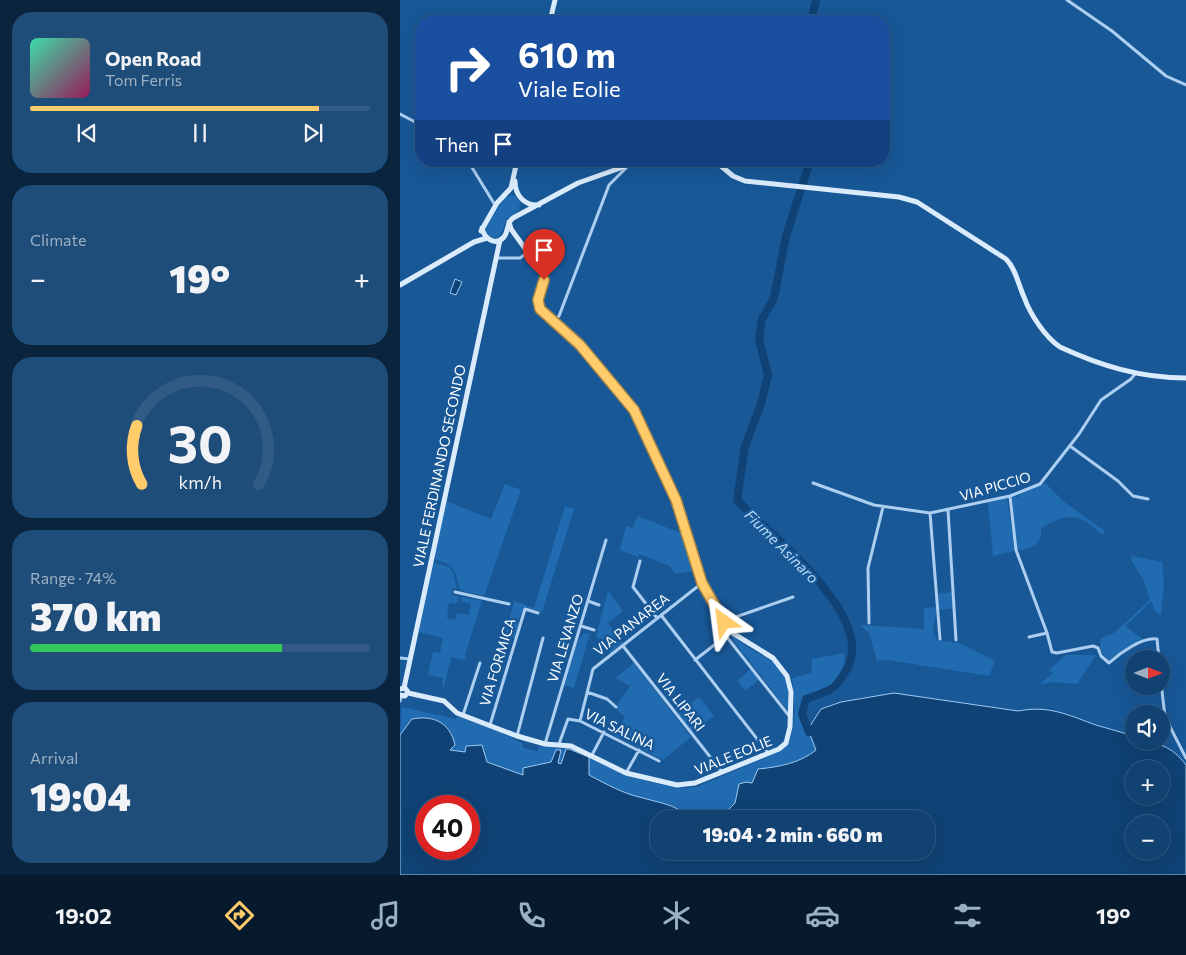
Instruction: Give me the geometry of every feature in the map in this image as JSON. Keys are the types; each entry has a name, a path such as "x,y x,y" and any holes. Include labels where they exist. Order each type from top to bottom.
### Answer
{"street":[{"path":"551,15 555,0"},
{"path":"1067,0 1112,31 1166,76 1186,84"},
{"path":"400,114 415,122"},
{"path":"472,167 496,206"},
{"path":"474,242 496,206 511,188 516,167"},
{"path":"722,167 733,176 745,181 899,198 917,202 1006,258 1033,315 1055,344 1073,353 1135,374 1186,378"},
{"path":"494,257 509,222 520,214 586,180 626,168"},
{"path":"554,321 559,316 610,185 626,168"},
{"path":"514,173 517,194 530,204 539,204"},
{"path":"491,196 517,194"},
{"path":"520,214 523,200"},
{"name":"VIALE EOLIE","path":"402,696 444,701 457,713 545,744 571,746 626,773 683,785 695,783 779,749 786,743 790,717 790,685 783,669 773,658 731,632 724,622 702,583 676,500 634,410 580,345 538,306 544,276 509,222"},
{"path":"482,228 489,239 494,257"},
{"path":"505,235 515,236 521,241"},
{"path":"400,285 474,242 489,239 500,240"},
{"path":"494,257 520,258 528,251"},
{"name":"VIALE FERDINANDO SECONDO","path":"402,688 406,681 411,659 494,257"},
{"name":"VIA PICCIO","path":"813,483 828,487 863,502 883,507 930,512 948,510 1010,496 1040,484 1070,446 1101,400 1131,379 1135,374"},
{"path":"1070,446 1118,481 1134,496 1148,499"},
{"path":"1010,496 1016,550 1047,633 1052,652 1057,653 1093,646 1098,648 1102,656 1110,663 1125,652"},
{"path":"869,623 868,568 883,507"},
{"path":"948,510 956,640"},
{"path":"930,512 940,639"},
{"name":"VIA LEVANZO","path":"545,744 606,540"},
{"path":"640,560 633,587 657,618"},
{"name":"VIA PANAREA","path":"580,721 593,669 702,583"},
{"path":"455,592 509,604"},
{"path":"724,622 793,597"},
{"path":"588,602 599,605"},
{"name":"VIA FORMICA","path":"490,724 525,609 538,612"},
{"path":"660,615 768,753"},
{"path":"581,626 594,630"},
{"path":"695,660 731,632"},
{"path":"1028,637 1047,633"},
{"path":"726,636 790,717"},
{"path":"518,735 543,638"},
{"path":"1127,650 1153,638 1157,639 1158,650"},
{"name":"VIA LIPARI","path":"622,646 722,772"},
{"path":"400,658 411,659"},
{"path":"464,714 480,663"},
{"path":"402,688 402,696"},
{"path":"588,692 607,698 616,708"},
{"name":"VIA SALINA","path":"559,744 568,719 580,721 659,761"},
{"path":"1170,731 1186,758"},
{"path":"592,756 604,732"},
{"path":"626,773 639,750"}],"shaded area":[{"path":"514,195 520,202 519,210 506,220 501,235 496,238 489,236 486,232 486,225 506,197"},
{"path":"455,279 462,282 456,295 450,293"},
{"path":"1045,483 1063,501 1105,531 1102,535 1087,522 1073,517 1065,518 1041,528 1038,542 1028,548 1017,551 1012,498 1015,495 1019,497 1018,494"},
{"path":"505,484 521,490 484,596 460,590 453,569 446,563 434,559 446,501 491,519"},
{"path":"1007,498 1015,551 993,556 988,503"},
{"path":"565,506 574,509 542,612 525,607 518,620 519,624 515,638 505,636 514,601 534,608"},
{"path":"638,516 683,534 694,571 675,574 670,566 639,554 638,557 620,550 626,526 632,528"},
{"path":"1132,556 1162,562 1164,587 1161,614 1159,615 1154,610 1152,601 1125,626 1144,640 1127,648 1109,661 1101,650 1101,638 1114,633 1150,600 1144,581 1131,560"},
{"path":"433,562 449,567 453,572 457,589 453,588 451,594 459,597 458,602 455,604 449,603 447,618 455,620 457,613 468,615 471,604 461,601 461,597 482,601 465,655 466,660 451,657 444,687 442,686 443,678 428,675 433,652 440,653 443,638 419,632"},
{"path":"608,591 623,611 608,623 623,643 610,653 596,635"},
{"path":"952,592 953,608 939,610 938,594"},
{"path":"937,607 933,632 937,640 959,643 995,661 989,676 888,660 877,661 869,633 860,625 924,629 924,608"},
{"path":"590,633 574,688 564,685 577,642 583,634"},
{"path":"730,636 733,636 774,663 781,670 788,693 789,712"},
{"path":"844,653 845,667 844,677 837,687 807,703 805,715 816,750 789,764 759,769 752,783 739,784 735,803 728,810 679,810 663,803 629,794 589,775 589,757 624,775 663,785 685,788 699,786 781,751 786,745 793,728 794,695 792,678 811,673 812,659"},
{"path":"1066,655 1096,655 1077,684 1053,682 1039,685 1053,673 1049,670"},
{"path":"634,663 691,737 663,760 615,736 625,717 618,711 617,705 630,686 615,678"},
{"path":"751,669 759,680 745,691 737,681"},
{"path":"894,693 1018,711 1029,709 1049,710 1125,733 1125,750 1170,750 1186,765 1186,875 400,875 400,735 412,719 420,718 434,719 445,726 453,737 455,745 450,750 465,752 466,746 482,745 487,762 523,775 523,768 551,762 556,750 561,750 558,763 561,764 566,749 569,749 589,757 589,775 629,794 663,803 679,810 650,810 650,860 935,860 935,810 728,810 735,803 739,784 752,783 758,769 789,764 816,750 809,732 810,726 821,709 841,702"},
{"path":"699,697 714,716 693,733 678,713"},
{"path":"402,707 456,719 457,716 507,735 523,744 523,748 537,751 539,746 569,749 566,749 561,764 550,762 540,764 523,775 487,762 483,751 451,750 400,735"}],"waterway":[{"name":"Fiume Asinaro","path":"812,15 816,0"},
{"name":"Fiume Asinaro","path":"808,167 786,236 774,298 762,319 759,339 768,375 761,404 745,446 737,500 817,579 835,603 848,627 852,651 845,672 833,688 806,699 802,714 809,732"}],"route":[{"path":"544,280 538,300 540,309 580,345 634,410 676,500 702,583 724,622"}]}
